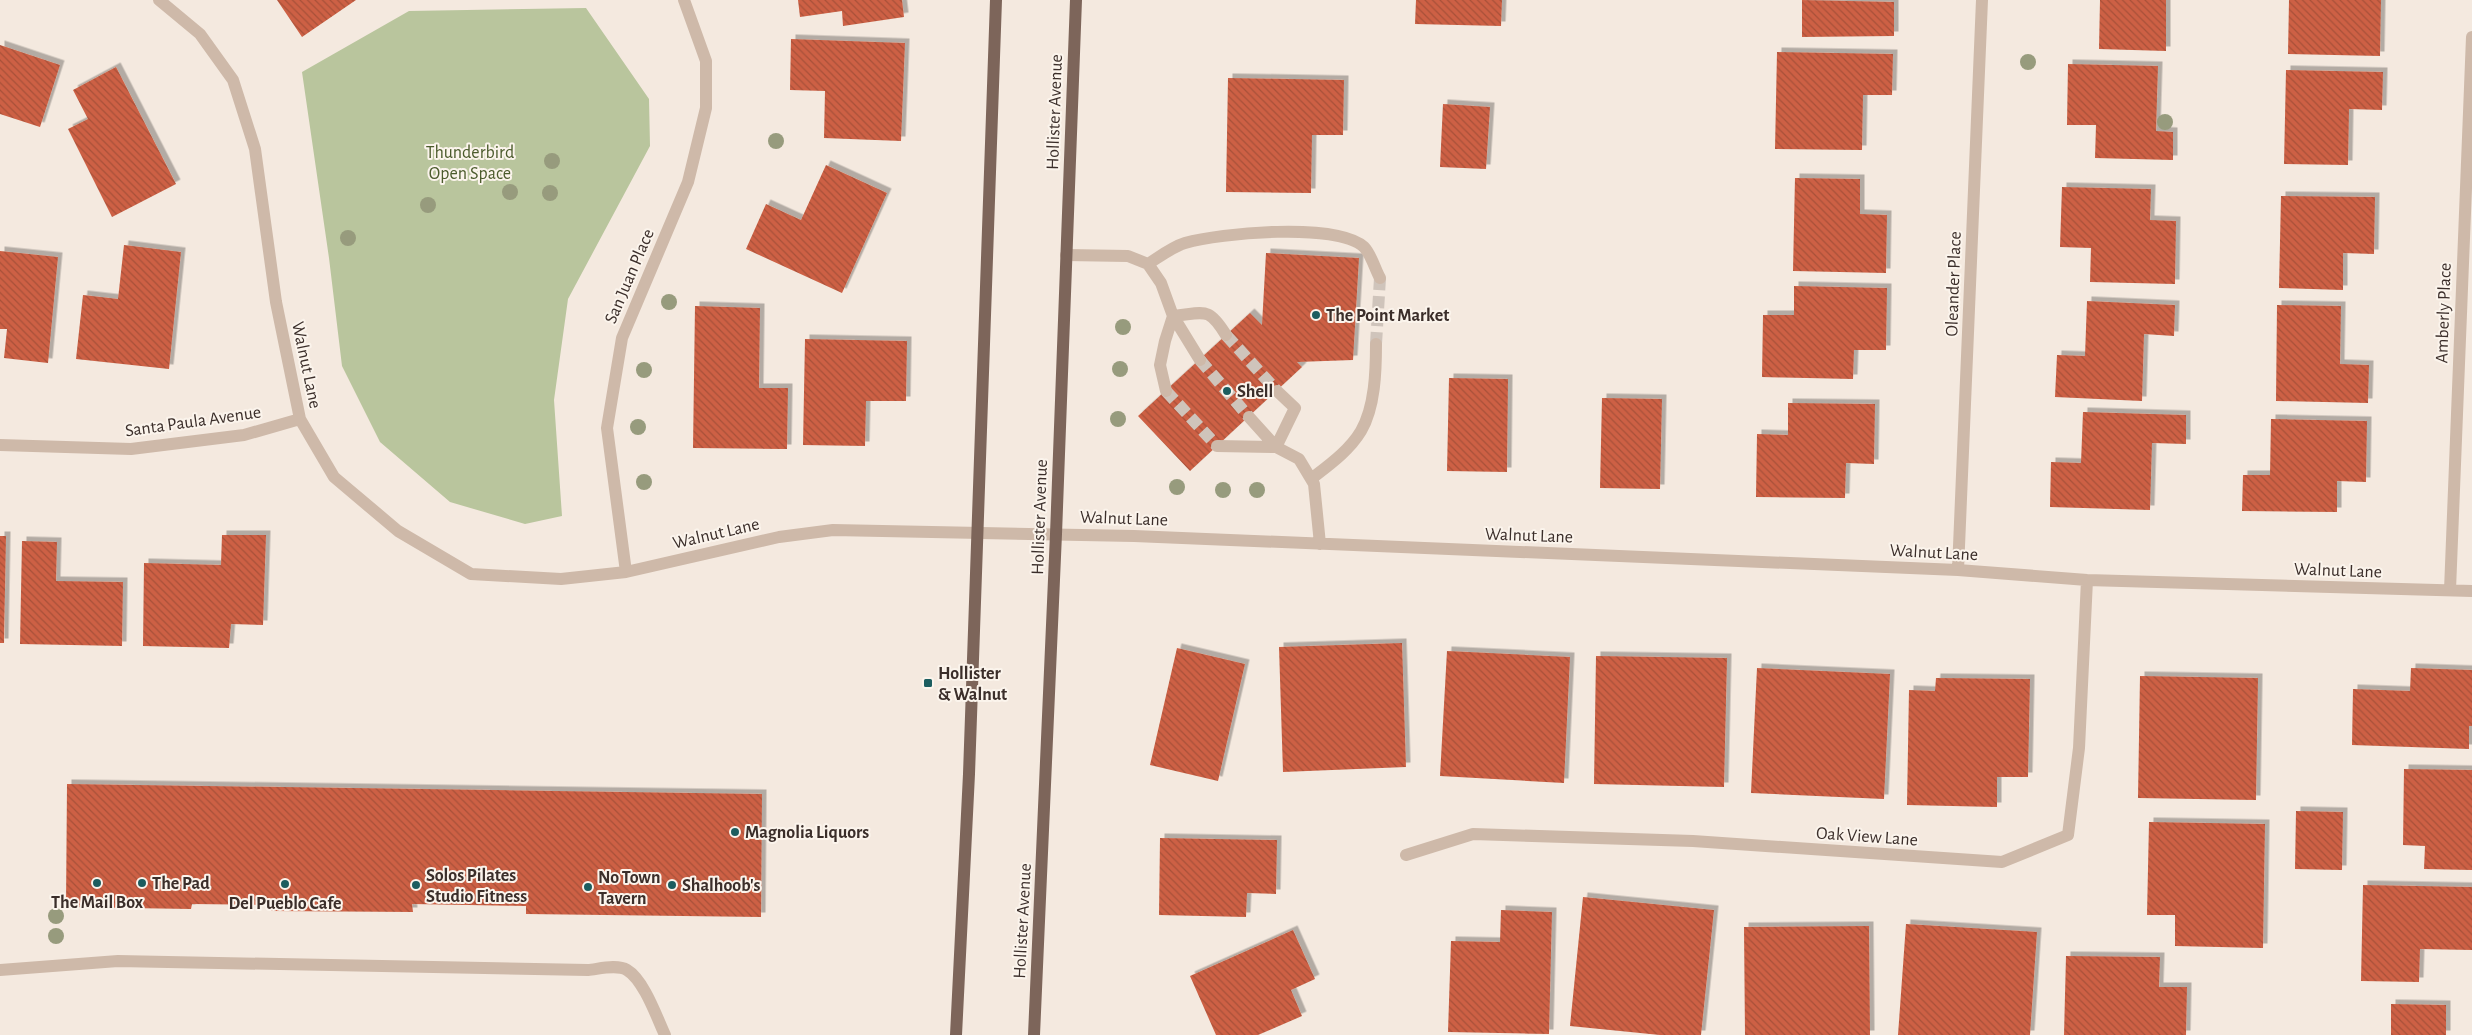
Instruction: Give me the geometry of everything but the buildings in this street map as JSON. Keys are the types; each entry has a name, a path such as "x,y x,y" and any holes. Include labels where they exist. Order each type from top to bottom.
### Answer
{"main road":[{"path":"956,1035 978,532 996,0"},
{"name":"Hollister Avenue","path":"1034,1035 1056,534 1076,0"}],"street":[{"name":"Walnut Lane","path":"159,0 200,34 233,80 255,149 276,302 300,419 334,477 398,531 471,574 561,579 626,572 779,537 832,530 1056,534 1958,570 2088,580 2472,591"},
{"name":"San Juan Place","path":"626,572 607,428 622,338 688,182 706,108 706,61 684,0"},
{"name":"Oleander Place","path":"1958,570 1982,0"},
{"name":"Amberly Place","path":"2450,590 2472,37"},
{"path":"1148,264 1183,243 1269,231 1325,234 1351,239 1366,248 1380,278"},
{"path":"1066,255 1128,256 1148,264 1161,282 1173,316 1200,360"},
{"path":"1173,316 1206,313 1215,317 1226,335"},
{"path":"1166,391 1160,365 1164,341 1173,316"},
{"path":"1311,479 1338,458 1361,430 1372,399 1376,344"},
{"path":"1276,391 1295,408 1276,446"},
{"path":"1248,417 1276,446 1299,460 1314,484 1320,544"},
{"name":"Santa Paula Avenue","path":"0,445 131,449 244,434 300,419"},
{"path":"1217,446 1276,446"},
{"name":"Oak View Lane","path":"1406,855 1473,834 1692,841 2002,862 2068,836 2079,748 2088,580"},
{"path":"0,970 118,961 588,970 618,968 627,970 640,983 665,1035"}],"green space":[{"name":"Thunderbird Open Space","path":"586,8 649,99 650,146 568,299 554,400 562,516 525,524 450,502 380,442 342,366 329,258 302,72 409,11"}],"tunnel":[{"path":"1376,344 1380,278"},
{"path":"1226,335 1277,391"},
{"path":"1200,360 1249,417"},
{"path":"1166,391 1217,446"}],"place":[{"name":"The Point Market","path":"1316,315"},
{"name":"Shell","path":"1227,391"},
{"name":"Hollister & Walnut","path":"928,683"},
{"name":"Magnolia Liquors","path":"735,832"},
{"name":"The Mail Box","path":"97,883"},
{"name":"The Pad","path":"142,883"},
{"name":"Del Pueblo Cafe","path":"285,884"},
{"name":"Solos Pilates Studio Fitness","path":"416,885"},
{"name":"Shalhoob's","path":"672,885"},
{"name":"No Town Tavern","path":"588,887"}]}
